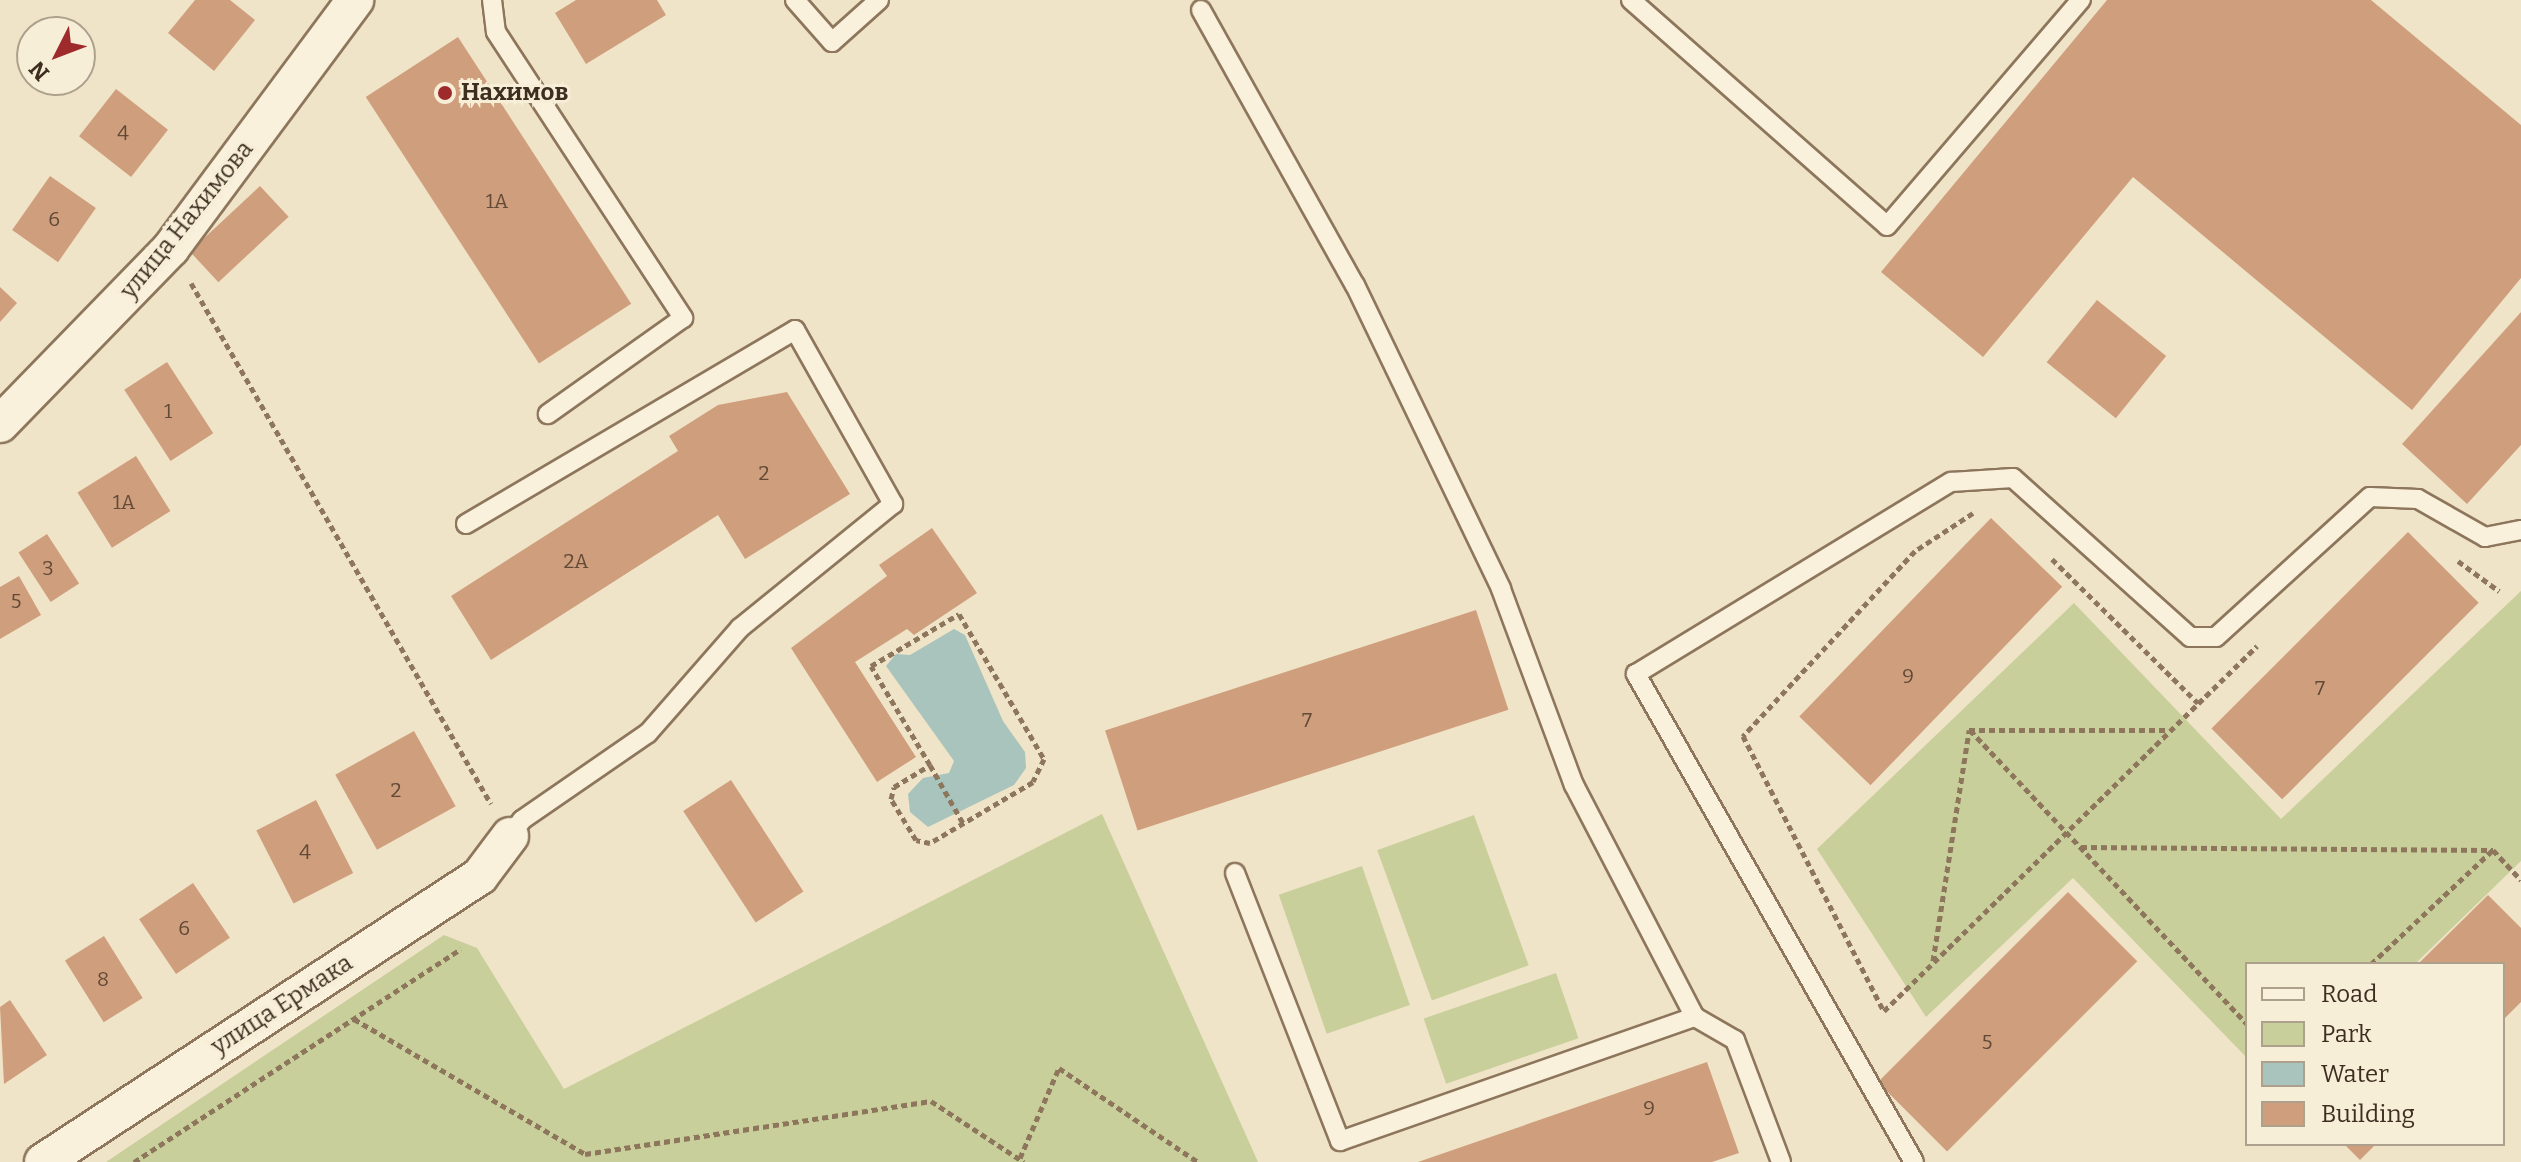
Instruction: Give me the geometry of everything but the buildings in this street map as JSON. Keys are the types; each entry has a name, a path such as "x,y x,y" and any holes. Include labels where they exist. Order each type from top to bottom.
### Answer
{"street":[{"name":"улица Нахимова","path":"0,424 171,248 355,0"},
{"name":"улица Ермака","path":"43,1162 480,876 510,836"}],"lane":[{"path":"492,0 496,32 683,318 548,414"},
{"path":"795,0 832,42 879,0"},
{"path":"1631,0 1887,226 2081,0"},
{"path":"1201,10 1355,285 1501,589 1574,785 1695,1017 1735,1040 1781,1162"},
{"path":"466,524 795,330 893,504 740,628 648,733 522,820 510,836"},
{"path":"1914,1162 1636,674 1951,482 2013,478 2190,637 2216,637 2370,497 2418,499 2485,537 2521,530"},
{"path":"1235,873 1340,1141 1695,1017"}],"path":[{"path":"171,248 510,836"},
{"path":"1980,509 1915,551 1743,736 1884,1011 2064,831 2263,640"},
{"path":"2047,554 2198,703"},
{"path":"2453,557 2499,591"},
{"path":"930,765 894,787 891,799 916,840 930,843 1033,782 1044,759 959,614 871,666 930,765 963,823"},
{"path":"1933,962 1969,730"},
{"path":"1969,730 2169,730"},
{"path":"1969,730 2245,1022"},
{"path":"2081,847 2493,850 2521,880"},
{"path":"2373,962 2493,850"},
{"path":"134,1162 461,949"},
{"path":"354,1019 585,1154 931,1101 1022,1160 1059,1068 1198,1162"}],"green space":[{"path":"2521,591 2521,861 2417,962 2245,962 2245,1056 2073,878 1926,1017 1817,849 2074,603 2281,819"},
{"path":"1102,814 1258,1162 106,1162 444,935 477,948 564,1089"},
{"path":"1474,815 1529,965 1432,1001 1377,850"},
{"path":"1362,866 1410,1005 1327,1034 1279,895"},
{"path":"1556,973 1578,1038 1446,1084 1424,1019"}],"water":[{"path":"954,629 965,635 1003,721 1025,752 1026,768 1014,785 928,827 910,812 908,794 923,778 949,773 954,761 886,666 896,654 910,655"}],"place":[{"name":"Нахимов","path":"445,93"}]}
